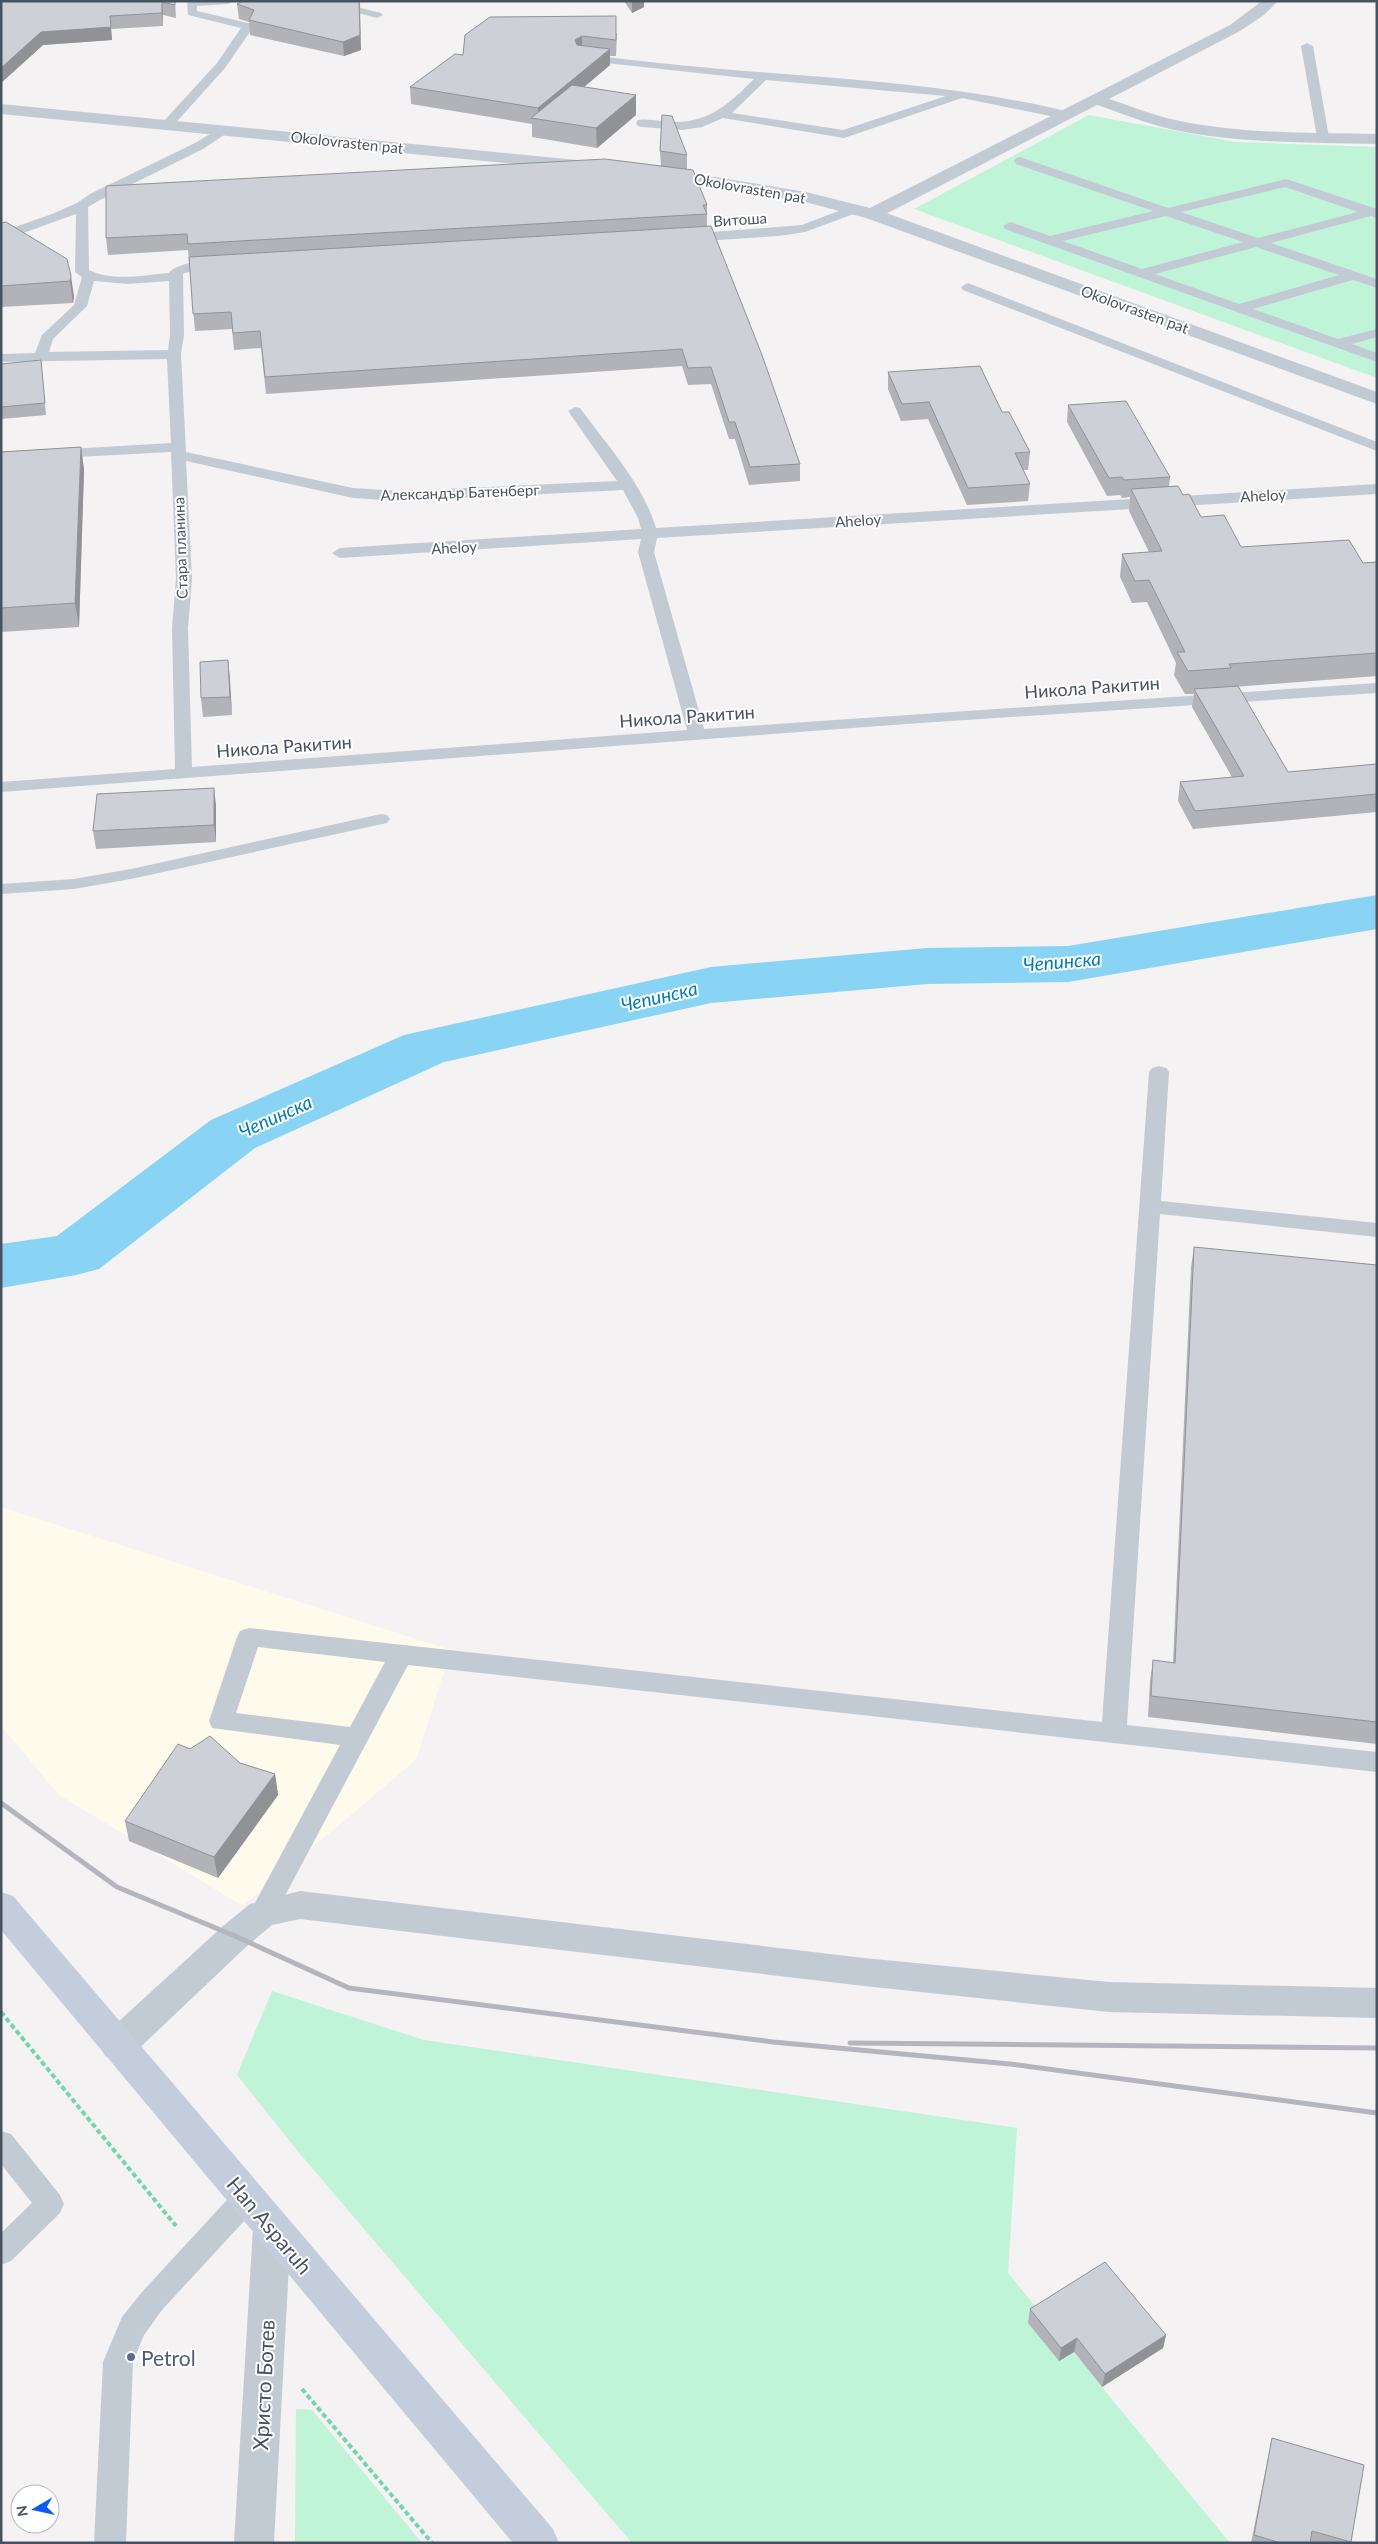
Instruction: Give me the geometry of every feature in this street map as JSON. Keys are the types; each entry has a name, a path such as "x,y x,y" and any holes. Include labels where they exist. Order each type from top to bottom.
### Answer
{"main road":[{"name":"Han Asparuh","path":"1,1906 539,2543"}],"street":[{"path":"872,214 1235,28 1259,12 1271,1"},
{"path":"1095,99 1170,124 1212,131 1259,136 1377,139"},
{"name":"Okolovrasten pat","path":"1,109 606,168"},
{"name":"Okolovrasten pat","path":"646,172 738,184 806,197 872,214 1377,398"},
{"path":"118,2045 235,1936 262,1914 300,1905 864,1972 1109,1997 1377,2003"},
{"name":"Христо Ботев","path":"254,2543 272,2228"}],"lane":[{"path":"167,125 222,64 239,42 248,26 192,13 191,3 228,1"},
{"path":"317,1 378,15"},
{"path":"1307,46 1323,137"},
{"path":"582,58 839,80 962,94 1021,103 1065,115"},
{"path":"642,123 686,127 704,124 724,115 764,75"},
{"path":"724,115 844,134 962,94"},
{"path":"1,236 82,206 95,197 199,146 223,130"},
{"path":"1020,161 1377,284"},
{"path":"1050,240 1286,183 1375,213"},
{"path":"82,206 81,264 82,272 89,277 106,280 176,274 187,267 234,263"},
{"name":"Витоша","path":"673,239 779,232 805,228 854,209"},
{"path":"1142,273 1375,213"},
{"path":"1010,226 1377,358"},
{"name":"Стара планина","path":"176,274 177,335 174,354 184,579 180,628 184,773"},
{"path":"1240,308 1352,276"},
{"path":"41,356 47,338 80,306 89,277"},
{"path":"968,287 1377,447"},
{"path":"1337,344 1377,332"},
{"path":"1,358 41,356 119,357 174,354"},
{"path":"575,411 626,485 644,515 649,529 646,552 697,735"},
{"name":"Александър Батенберг","path":"1,457 177,451 353,493 400,496 626,485"},
{"name":"Aheloy","path":"340,553 648,535 1167,500 1377,489"},
{"name":"Никола Ракитин","path":"1,786 1377,688"},
{"path":"1,889 74,884 131,874 381,819"},
{"path":"1114,1733 1158,1072"},
{"path":"1149,1206 1377,1230"},
{"path":"357,1738 221,1721 249,1637 1377,1762"},
{"path":"262,1914 401,1655"},
{"path":"1,2143 50,2204 1,2252"},
{"path":"110,2543 118,2362 132,2327 152,2301 247,2198"}],"path":[{"path":"1,2012 197,2252"},
{"path":"265,2345 432,2543"}],"shaded area":[{"path":"1,1507 451,1650 416,1760 243,1906 59,1795 1,1726"}],"green space":[{"path":"1089,115 1236,142 1377,147 1377,378 914,209"},
{"path":"272,1991 424,2040 1017,2128 1008,2273 1230,2543 632,2543 301,2155 237,2075"},
{"path":"296,2409 312,2410 422,2543 295,2543"}],"building":[{"path":"1,1 175,1 175,5 162,2 162,13 110,16 111,27 41,32 1,68"},
{"path":"243,1 359,1 360,35 343,42 249,20 254,10 237,4"},
{"path":"616,16 616,40 582,36 575,40 577,45 610,49 538,108 410,87 455,54 463,55 465,35 490,17"},
{"path":"572,85 636,95 596,128 531,118"},
{"path":"662,115 672,116 687,155 660,151"},
{"path":"605,159 693,170 707,205 703,205 707,214 188,244 187,234 106,238 106,186"},
{"path":"6,222 67,259 71,276 70,281 1,286 1,223"},
{"path":"711,226 762,355 800,464 750,467 735,422 729,422 711,367 688,368 682,349 265,377 260,331 233,333 231,312 193,314 189,257"},
{"path":"41,360 45,403 1,407 1,364"},
{"path":"980,366 1002,412 1009,412 1030,452 1015,453 1030,484 968,488 929,402 902,404 888,372"},
{"path":"1126,401 1170,477 1124,480 1122,477 1109,478 1068,405"},
{"path":"81,447 75,603 1,608 1,452"},
{"path":"1178,486 1183,495 1189,494 1201,517 1224,515 1241,547 1349,540 1363,563 1377,562 1377,653 1229,664 1231,668 1188,671 1177,652 1185,652 1149,580 1135,581 1122,554 1162,551 1131,489"},
{"path":"228,660 230,697 201,698 200,662"},
{"path":"1238,686 1288,772 1377,764 1377,794 1195,811 1180,782 1244,776 1194,689"},
{"path":"214,788 214,825 93,831 97,794"},
{"path":"1194,1247 1377,1265 1377,1722 1151,1696 1153,1660 1175,1663"},
{"path":"210,1736 240,1763 275,1774 214,1857 125,1821 178,1744 190,1749"},
{"path":"1105,2262 1166,2335 1105,2374 1077,2338 1061,2348 1030,2309"},
{"path":"1272,2438 1364,2465 1351,2542 1312,2531 1310,2543 1281,2543 1254,2535"}],"waterway":[{"name":"Чепинска","path":"1,1266 76,1254 233,1134 425,1048 711,985 927,966 1068,964 1377,912"}],"railway":[{"path":"1,1803 117,1887 235,1936 349,1988 773,2042 1010,2064 1377,2113"},
{"path":"850,2043 1377,2048"}],"place":[{"name":"Petrol","path":"131,2357"}]}
